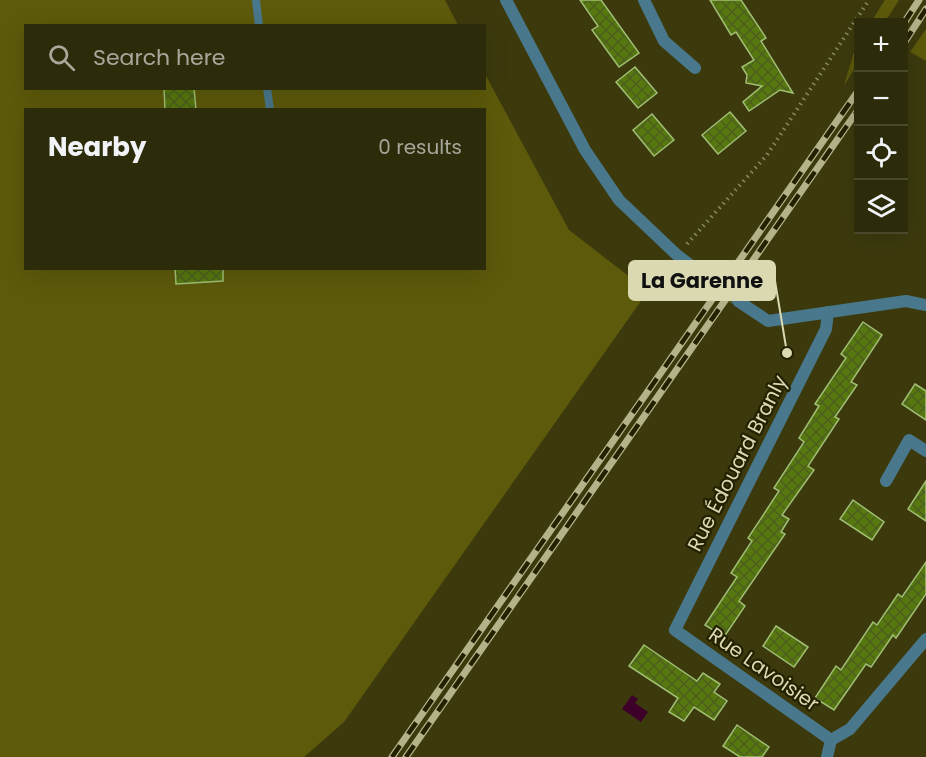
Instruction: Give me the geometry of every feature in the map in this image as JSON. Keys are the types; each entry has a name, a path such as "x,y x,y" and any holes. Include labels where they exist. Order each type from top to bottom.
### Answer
{"street":[{"path":"506,0 585,150 613,192 677,255 711,281"},
{"path":"644,0 664,40 695,68"},
{"path":"738,301 768,321 906,301 926,305"},
{"name":"Rue Édouard Branly","path":"675,630 826,328 828,312"},
{"path":"886,481 909,440 926,451"},
{"name":"Rue Lavoisier","path":"675,630 831,740"},
{"path":"827,757 831,740 850,729 926,639"}],"lane":[{"path":"256,0 259,24"},
{"path":"267,90 270,108"}],"path":[{"path":"677,255 767,155 869,0"}],"green space":[{"path":"0,0 445,0 457,24 24,24 24,90 486,90 486,76 569,230 648,291 344,722 304,757 0,757"},
{"path":"885,0 899,0 888,18 874,18"},
{"path":"926,29 926,61 910,52"},
{"path":"854,52 854,69 844,85"}],"shaded area":[{"path":"632,695 638,699 635,703 648,712 641,722 622,709"}],"building":[{"path":"580,0 601,0 639,53 619,67 592,30 598,26"},
{"path":"710,0 741,0 766,38 761,41 793,93 780,90 749,111 743,102 762,86 746,83 747,75 742,67 754,60 736,32 731,35"},
{"path":"635,67 657,93 638,108 616,82"},
{"path":"164,90 194,90 196,108 165,108"},
{"path":"730,112 746,131 718,154 702,135"},
{"path":"652,114 674,140 654,156 633,130"},
{"path":"175,270 223,270 223,281 176,284"},
{"path":"863,322 882,335 851,382 857,385 835,417 839,419 808,466 814,470 782,515 789,519 781,532 785,534 739,601 745,606 724,637 705,625 737,577 731,573 752,541 748,538 779,491 774,488 804,442 799,438 819,406 815,404 846,358 841,354"},
{"path":"915,384 926,391 926,420 902,404"},
{"path":"926,481 926,521 908,509"},
{"path":"853,500 884,522 872,540 840,519"},
{"path":"926,562 926,594 896,638 893,635 871,667 866,664 834,710 815,698 836,666 841,670 873,622 877,625 898,594 902,597"},
{"path":"776,626 808,647 794,667 763,646"},
{"path":"644,645 697,681 703,673 720,684 714,692 727,701 714,720 694,707 684,721 669,712 678,698 629,666"},
{"path":"737,725 769,747 762,757 740,757 723,746"}],"tunnel":[{"path":"711,281 738,301"}],"railway":[{"path":"907,18 919,0"},
{"path":"908,37 926,9"},
{"path":"392,757 854,97"},
{"path":"406,757 854,116"}],"place":[{"name":"La Garenne","path":"787,353"}]}
